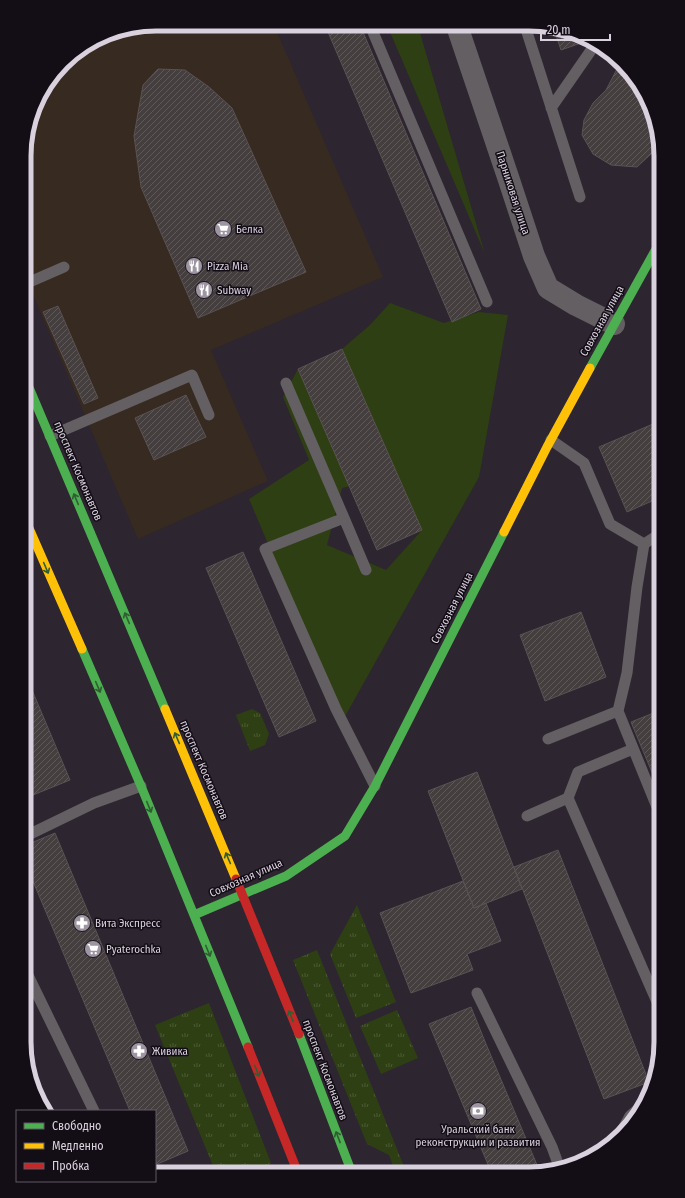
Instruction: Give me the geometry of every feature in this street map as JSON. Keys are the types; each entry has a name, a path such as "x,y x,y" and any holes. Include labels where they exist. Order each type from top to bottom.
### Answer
{"main road":[{"name":"Совхозная улица","path":"194,914 286,876 345,836 375,786 551,440 654,253"},
{"name":"проспект Космонавтов","path":"31,392 278,981 349,1167"},
{"path":"31,533 194,914 296,1167"}],"street":[{"name":"Парниковая улица","path":"458,31 534,256 548,288 576,305 614,324"}],"lane":[{"path":"373,31 486,302"},
{"path":"527,31 580,197"},
{"path":"551,108 592,48"},
{"path":"31,281 64,267"},
{"path":"50,436 192,375 209,415"},
{"path":"286,383 366,570"},
{"path":"551,440 584,463 610,524 644,544"},
{"path":"344,518 265,549 336,709 375,786"},
{"path":"654,538 644,544 636,587 627,673 618,711 654,800"},
{"path":"548,739 618,711"},
{"path":"633,749 578,772 568,798 654,995"},
{"path":"31,834 94,803 140,786"},
{"path":"527,816 568,798"},
{"path":"31,981 94,1110"},
{"path":"477,993 552,1147 558,1164"}],"shaded area":[{"path":"156,31 277,31 383,277 211,350 268,481 138,539 31,290 31,156 35,123 40,108 52,86 67,67 86,52 100,44 123,35"}],"green space":[{"path":"390,31 419,31 485,254"},
{"path":"390,303 444,323 479,312 508,315 479,477 343,720 249,499 309,460 283,397 298,369 350,486 342,488 327,545 386,570 422,530 342,349 370,325"},
{"path":"252,709 260,713 269,734 265,745 250,751 236,715"},
{"path":"357,905 396,1002 356,1018 330,954"},
{"path":"317,950 404,1167 394,1167 389,1155 367,1144 293,960"},
{"path":"209,1003 271,1163 265,1167 214,1167 155,1025"},
{"path":"397,1010 418,1058 381,1074 360,1026"}],"building":[{"path":"328,31 363,31 481,309 452,322"},
{"path":"556,34 582,43 561,50"},
{"path":"618,68 633,86 641,100 652,131 654,150 637,167 611,165 593,154 582,135 584,120 593,103 606,90"},
{"name":"Белка","path":"158,69 185,70 209,87 232,108 306,272 198,318 141,187 134,136 143,85"},
{"path":"58,306 98,398 84,404 43,312"},
{"path":"342,349 422,530 377,550 298,369"},
{"path":"186,395 206,437 154,460 135,418"},
{"path":"654,424 654,500 627,512 599,447"},
{"path":"243,552 316,721 279,737 206,568"},
{"path":"581,612 606,677 545,701 520,635"},
{"path":"31,688 70,780 31,796"},
{"path":"654,713 654,777 631,722"},
{"path":"477,772 522,889 474,908 428,791"},
{"path":"55,833 188,1151 156,1165 156,1110 130,1110 31,877 31,843"},
{"path":"558,850 648,1079 647,1083 604,1099 514,867"},
{"path":"463,881 474,908 486,903 501,941 467,954 473,970 411,993 380,913"},
{"path":"471,1007 538,1166 489,1167 429,1024"}],"traffic: fast":[{"path":"590,368 654,253"},
{"path":"31,392 165,709"},
{"path":"194,915 286,876 345,836 375,786 504,532"},
{"path":"82,649 141,786 248,1047"},
{"path":"299,1034 350,1167"}],"traffic: slow":[{"path":"504,532 547,447 590,368"},
{"path":"31,533 82,649"},
{"path":"165,709 236,879"}],"traffic: jam":[{"path":"236,879 299,1034"},
{"path":"248,1047 296,1167"}],"place":[{"name":"Белка","path":"223,229"},
{"name":"Pizza Mia","path":"194,266"},
{"name":"Subway","path":"204,290"},
{"name":"Вита Экспресс","path":"82,923"},
{"name":"Pyaterochka","path":"93,949"},
{"name":"Живика","path":"139,1051"},
{"name":"Уральский банк реконструкции и развития","path":"478,1111"}]}
